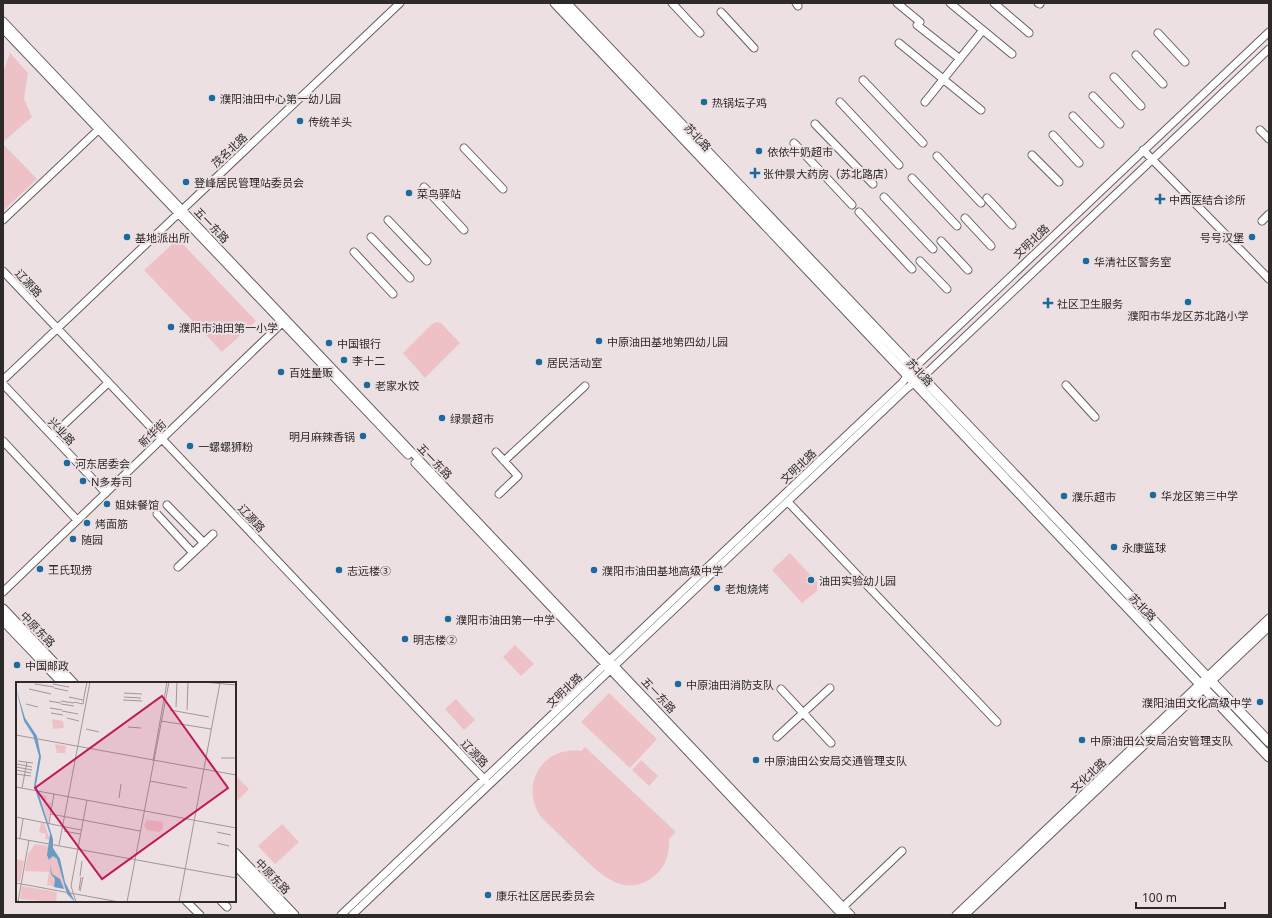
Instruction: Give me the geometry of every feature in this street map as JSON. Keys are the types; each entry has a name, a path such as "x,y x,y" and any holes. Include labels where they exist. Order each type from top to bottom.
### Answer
{"main road":[{"name":"苏北路","path":"555,3 1269,742"},
{"name":"苏北路","path":"566,3 1269,757"},
{"name":"中原东路","path":"3,609 72,682"},
{"name":"中原东路","path":"3,620 62,682"},
{"name":"中原东路","path":"236,854 294,915"},
{"name":"中原东路","path":"236,865 283,915"}],"street":[{"name":"茂名北路","path":"3,380 400,3"},
{"path":"672,3 700,33"},
{"path":"897,3 960,59"},
{"path":"950,3 1012,54"},
{"path":"994,3 1029,33"},
{"path":"721,12 754,48"},
{"name":"五一东路","path":"3,21 15,37 98,130 180,212 282,323 611,665"},
{"name":"五一东路","path":"3,29 15,37 611,665 842,911 851,915"},
{"path":"925,102 983,30"},
{"name":"文明北路","path":"341,915 485,780 788,502 1143,150 1269,32"},
{"path":"1158,33 1185,62"},
{"path":"899,43 981,110"},
{"name":"文明北路","path":"352,915 914,376 930,370 1269,49"},
{"path":"1136,55 1163,84"},
{"path":"1114,77 1142,106"},
{"path":"863,80 923,144"},
{"path":"1094,96 1120,124"},
{"path":"840,102 899,165"},
{"path":"1073,116 1100,144"},
{"path":"815,124 873,184"},
{"path":"3,220 98,130"},
{"path":"1260,130 1269,139"},
{"path":"1053,135 1079,163"},
{"path":"794,143 852,205"},
{"path":"464,148 503,189"},
{"path":"1143,150 1269,279"},
{"path":"1032,155 1059,182"},
{"path":"937,156 981,203"},
{"path":"912,178 957,226"},
{"path":"424,187 464,230"},
{"path":"884,197 933,249"},
{"path":"987,198 1012,226"},
{"path":"859,212 912,269"},
{"path":"1262,221 1269,214"},
{"path":"965,218 991,246"},
{"path":"388,220 427,261"},
{"path":"371,237 410,278"},
{"path":"941,241 968,270"},
{"path":"354,252 393,294"},
{"path":"920,261 947,289"},
{"name":"辽源路","path":"3,271 485,780"},
{"name":"新华街","path":"3,592 282,323"},
{"path":"52,436 108,382"},
{"name":"兴业路","path":"3,384 106,493"},
{"path":"1066,385 1095,417"},
{"path":"504,462 585,386"},
{"path":"3,441 77,520"},
{"path":"496,452 518,476 499,494"},
{"path":"788,502 997,722"},
{"path":"167,505 204,543"},
{"path":"157,514 193,553"},
{"path":"178,567 213,534"},
{"name":"文化北路","path":"1209,680 1269,618"},
{"name":"文化北路","path":"956,915 1202,686 1269,627"},
{"name":"文化北路","path":"965,915 1202,686"},
{"path":"777,737 830,688"},
{"path":"781,689 832,743"},
{"path":"842,911 902,851"},
{"path":"187,902 200,915"},
{"path":"223,902 227,907"}],"shaded area":[{"path":"10,53 28,73 24,99 32,117 3,142 3,73"},
{"path":"3,144 37,179 3,211"},
{"path":"178,239 256,321 222,352 144,270"},
{"path":"437,322 441,323 460,343 425,378 403,353 432,324"},
{"path":"790,553 817,582 817,591 802,603 772,570"},
{"path":"515,645 534,664 521,676 503,657"},
{"path":"609,693 657,739 630,768 581,722"},
{"path":"456,699 475,720 464,730 445,709"},
{"path":"585,747 676,832 669,839 669,850 664,865 653,877 642,883 631,885 621,884 602,874 541,817 535,805 532,792 534,781 538,770 545,761 555,755 567,751 581,751"},
{"path":"641,760 658,776 649,786 632,770"},
{"path":"236,776 249,789 236,802"},
{"path":"282,824 299,842 275,864 258,846"}],"pier":[{"path":"3,4 17,19 7,49 3,45"}],"place":[{"name":"濮阳油田中心第一幼儿园","path":"212,98"},
{"name":"热锅坛子鸡","path":"704,102"},
{"name":"传统羊头","path":"300,121"},
{"name":"依依牛奶超市","path":"759,151"},
{"name":"张仲景大药房（苏北路店）","path":"755,173"},
{"name":"登峰居民管理站委员会","path":"186,182"},
{"name":"菜鸟驿站","path":"409,193"},
{"name":"中西医结合诊所","path":"1160,199"},
{"name":"基地派出所","path":"127,237"},
{"name":"号号汉堡","path":"1252,237"},
{"name":"华清社区警务室","path":"1086,261"},
{"name":"濮阳市华龙区苏北路小学","path":"1188,302"},
{"name":"社区卫生服务","path":"1048,303"},
{"name":"濮阳市油田第一小学","path":"171,327"},
{"name":"中原油田基地第四幼儿园","path":"599,341"},
{"name":"中国银行","path":"329,343"},
{"name":"李十二","path":"344,360"},
{"name":"居民活动室","path":"539,362"},
{"name":"百姓量贩","path":"281,372"},
{"name":"老家水饺","path":"367,385"},
{"name":"绿景超市","path":"442,418"},
{"name":"明月麻辣香锅","path":"363,436"},
{"name":"一螺螺狮粉","path":"190,446"},
{"name":"河东居委会","path":"67,463"},
{"name":"N多寿司","path":"83,481"},
{"name":"华龙区第三中学","path":"1153,495"},
{"name":"濮乐超市","path":"1064,496"},
{"name":"姐妹餐馆","path":"107,504"},
{"name":"烤面筋","path":"87,523"},
{"name":"随园","path":"73,539"},
{"name":"永康篮球","path":"1114,547"},
{"name":"王氏现捞","path":"40,569"},
{"name":"志远楼③","path":"339,570"},
{"name":"濮阳市油田基地高级中学","path":"594,570"},
{"name":"油田实验幼儿园","path":"811,580"},
{"name":"老炮烧烤","path":"717,588"},
{"name":"濮阳市油田第一中学","path":"448,619"},
{"name":"明志楼②","path":"405,639"},
{"name":"中国邮政","path":"17,665"},
{"name":"中原油田消防支队","path":"678,684"},
{"name":"濮阳油田文化高级中学","path":"1260,702"},
{"name":"中原油田公安局治安管理支队","path":"1082,740"},
{"name":"中原油田公安局交通管理支队","path":"756,760"},
{"name":"康乐社区居民委员会","path":"488,895"}]}
